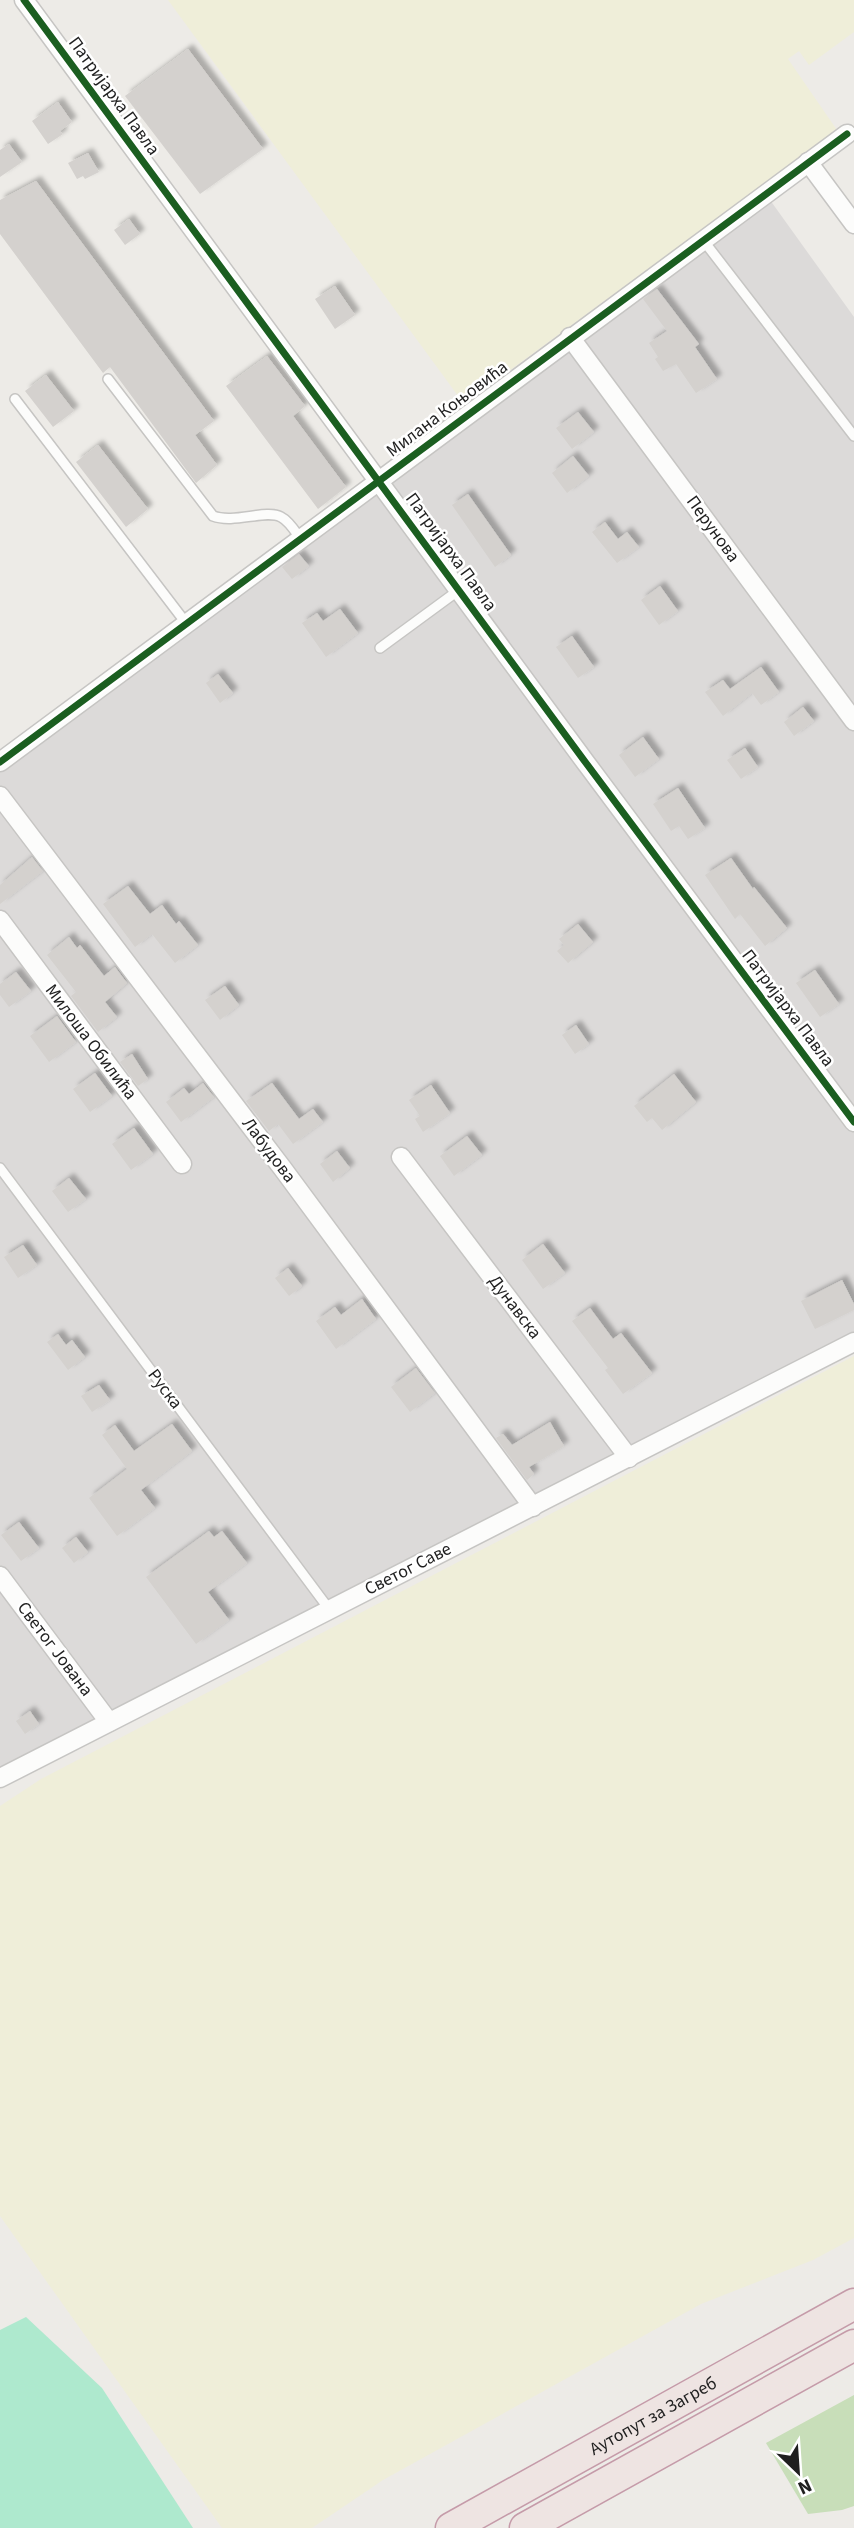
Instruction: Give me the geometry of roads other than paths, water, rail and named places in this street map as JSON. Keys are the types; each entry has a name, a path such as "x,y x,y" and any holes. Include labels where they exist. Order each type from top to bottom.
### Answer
{"highway":[{"name":"Аутопут за Загреб","path":"452,2528 854,2304"},
{"name":"Аутопут за Загреб","path":"525,2528 854,2345"}],"street":[{"name":"Патријарха Павла","path":"24,0 854,1122"},
{"name":"Милана Коњовића","path":"0,762 847,134"},
{"path":"808,162 854,224"},
{"name":"Перунова","path":"570,337 854,721"},
{"name":"Лабудова","path":"0,796 268,1149 533,1507"},
{"name":"Милоша Обилића","path":"0,920 182,1164"},
{"name":"Дунавска","path":"401,1157 629,1458"},
{"name":"Светог Саве","path":"0,1778 854,1342"},
{"name":"Светог Јована","path":"0,1576 109,1722"}],"lane":[{"path":"703,240 854,436"},
{"path":"108,379 214,516 229,519 276,515 286,521 300,538"},
{"path":"15,399 186,623"},
{"path":"380,648 459,590"},
{"name":"Руска","path":"0,1168 329,1609"}]}
